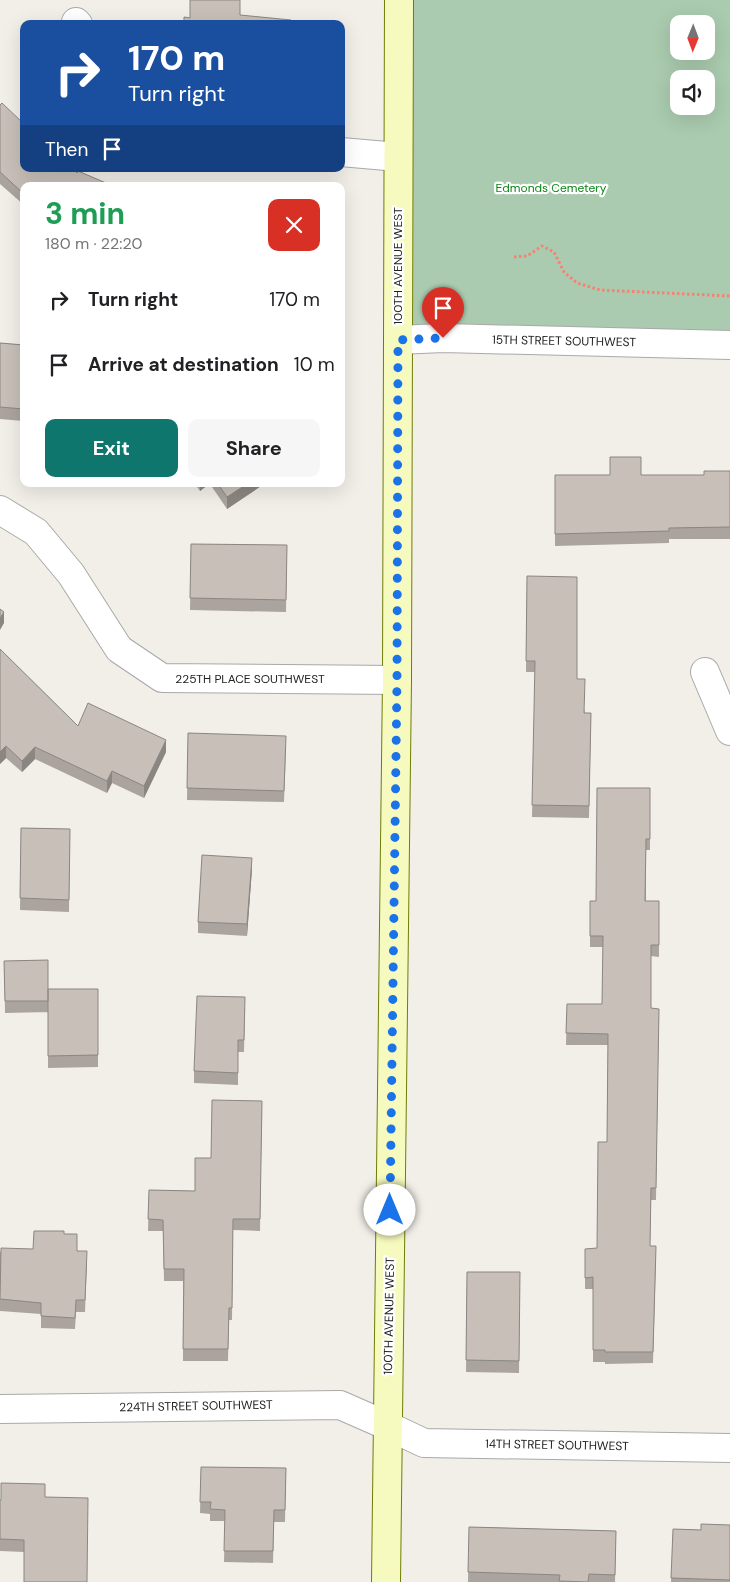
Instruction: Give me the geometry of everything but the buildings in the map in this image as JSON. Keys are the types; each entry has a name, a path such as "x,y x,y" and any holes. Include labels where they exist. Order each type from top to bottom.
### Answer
{"main road":[{"name":"100TH AVENUE WEST","path":"386,1582 397,680 399,0"}],"street":[{"path":"345,152 398,157"},
{"name":"15TH STREET SOUTHWEST","path":"398,340 453,338 730,345"},
{"name":"225TH PLACE SOUTHWEST","path":"0,510 36,532 71,574 119,649 162,678 397,680"},
{"path":"705,672 730,731"},
{"name":"224TH STREET SOUTHWEST","path":"0,1408 340,1405 388,1426"},
{"name":"14TH STREET SOUTHWEST","path":"388,1426 424,1443 730,1448"}],"path":[{"path":"514,257 527,256 542,246 554,252 564,272 577,283 600,290 730,296"}],"green space":[{"name":"Edmonds Cemetery","path":"400,0 730,0 730,345 398,340"}],"route":[{"path":"390,1210 397,680 398,340 443,338"}]}
